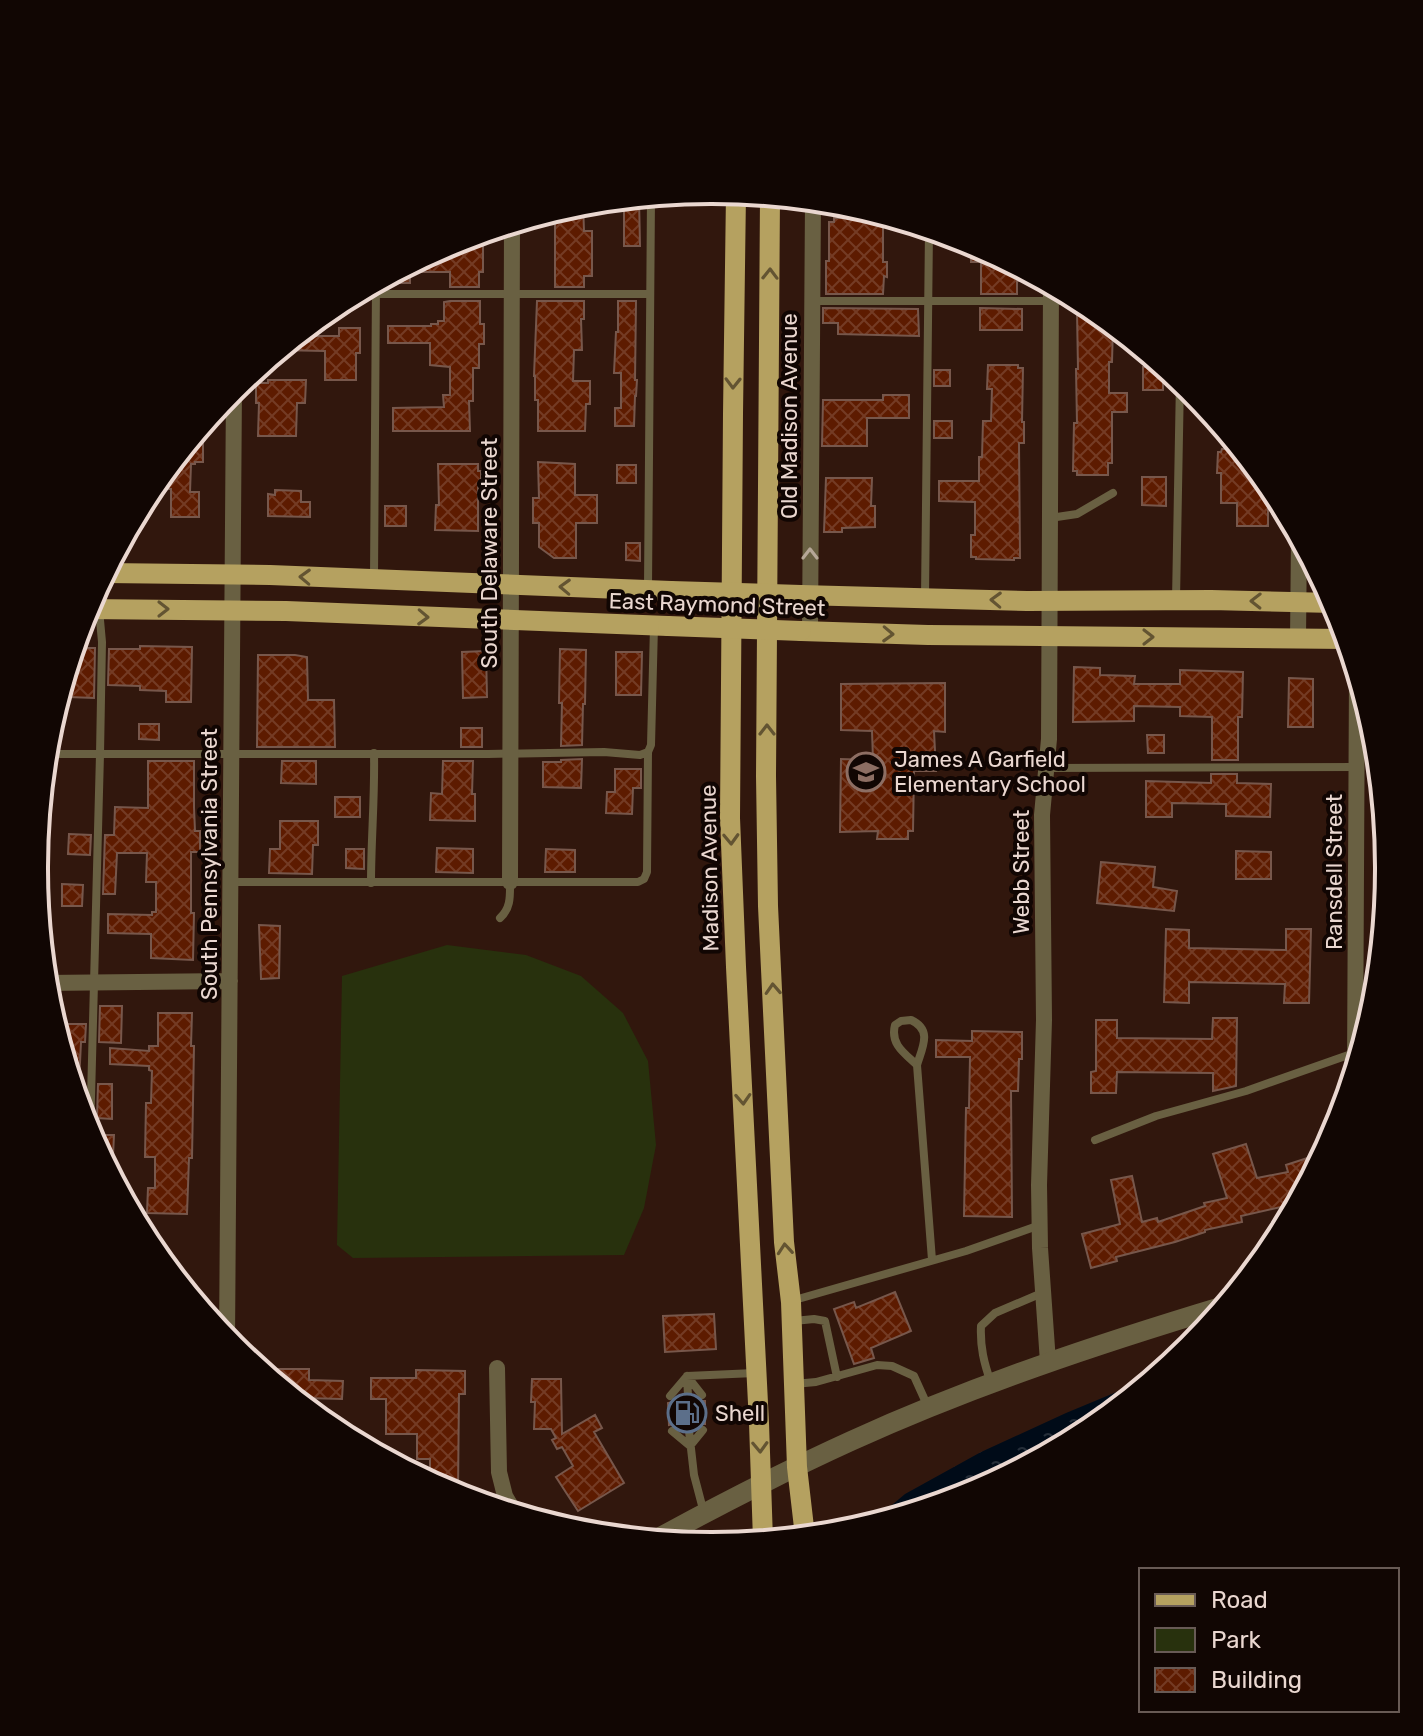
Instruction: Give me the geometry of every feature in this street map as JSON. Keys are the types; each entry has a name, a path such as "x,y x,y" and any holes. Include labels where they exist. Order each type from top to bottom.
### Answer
{"main road":[{"name":"Madison Avenue","path":"736,205 730,818 763,1529"},
{"path":"770,207 768,906 784,1242 791,1312 797,1467 804,1525"},
{"name":"East Raymond Street","path":"117,573 925,598 1319,603"},
{"name":"East Raymond Street","path":"101,609 233,610 806,631 1334,639"}],"street":[{"name":"Old Madison Avenue","path":"806,631 813,212"},
{"name":"South Delaware Street","path":"510,882 512,236"},
{"name":"Webb Street","path":"1048,1362 1039,1165 1044,1020 1042,815 1049,739 1051,298"},
{"name":"South Pennsylvania Street","path":"220,1313 230,981 234,409"},
{"path":"1298,639 1299,560"},
{"name":"Ransdell Street","path":"1355,1027 1357,718"},
{"path":"59,983 230,981"},
{"path":"673,1530 852,1440 929,1408 1048,1362 1204,1312"},
{"path":"497,1368 499,1472 507,1499"}],"lane":[{"path":"647,590 651,208"},
{"path":"925,598 929,242"},
{"path":"380,293 650,294"},
{"path":"812,301 929,301 1044,293"},
{"path":"374,579 376,295"},
{"path":"1176,601 1180,398"},
{"path":"1050,518 1077,514 1113,493"},
{"path":"91,1102 102,642 96,622"},
{"path":"231,882 638,882 644,879 647,872 648,752 661,626"},
{"path":"58,754 604,752 640,755 648,752"},
{"path":"371,883 374,753"},
{"path":"1045,768 1357,767"},
{"path":"500,918 507,912 510,882"},
{"path":"1355,1007 1360,1007"},
{"path":"917,1065 892,1036 895,1025 901,1021 918,1023 925,1037 917,1065 932,1260"},
{"path":"1095,1140 1156,1116 1345,1064"},
{"path":"791,1312 932,1260 1040,1225"},
{"path":"991,1383 982,1358 981,1326 995,1313 1043,1293"},
{"path":"791,1312 825,1321 837,1377"},
{"path":"793,1384 816,1382 877,1365 892,1366 914,1376 929,1408"},
{"path":"670,1396 687,1376 756,1373"},
{"path":"687,1376 702,1395"},
{"path":"687,1376 688,1396"},
{"path":"690,1446 703,1430"},
{"path":"672,1431 690,1446"},
{"path":"689,1431 694,1475 704,1514"}],"green space":[{"path":"447,945 526,955 581,976 623,1013 648,1061 656,1145 644,1208 624,1255 353,1258 337,1245 342,976"}],"water":[{"path":"1119,1391 1080,1420 1005,1463 965,1481 890,1507 905,1494 981,1452"}],"building":[{"path":"639,209 640,246 624,246 624,210"},
{"path":"583,217 584,231 592,231 592,276 584,276 584,287 555,287 555,224 552,224"},
{"path":"842,218 883,227 883,262 887,262 887,277 884,276 883,294 826,294 829,222"},
{"path":"483,246 483,272 479,272 479,287 450,287 450,272 420,272"},
{"path":"981,262 1020,281 1017,281 1017,294 981,294"},
{"path":"480,301 480,324 484,324 484,344 479,344 479,368 473,368 473,401 469,401 470,431 393,431 393,408 444,407 443,395 450,395 450,367 430,365 430,343 388,343 388,326 438,324 438,321 444,321 444,302"},
{"path":"537,301 584,301 582,350 574,350 573,381 590,381 585,431 538,431 534,376"},
{"path":"618,301 636,301 634,426 615,426 615,408 621,408 621,373 614,373"},
{"path":"823,308 918,309 919,336 838,334 838,323 823,323"},
{"path":"980,308 1022,309 1022,330 980,330"},
{"path":"1077,314 1113,340 1109,393 1127,393 1127,412 1112,412 1112,463 1108,463 1108,475 1077,475 1077,471 1073,471"},
{"path":"339,328 360,328 356,380 325,380 325,351 297,350 316,336 339,336"},
{"path":"988,365 1018,365 1018,368 1023,368 1024,443 1019,443 1020,558 1014,560 971,557 975,502 939,501 939,481 979,481 983,421 991,421 992,389 987,389"},
{"path":"1143,367 1163,382 1163,390 1143,390"},
{"path":"934,370 950,370 950,386 934,386"},
{"path":"268,380 306,380 305,403 297,403 296,436 258,436 256,386 268,383"},
{"path":"883,395 909,395 909,418 867,418 867,446 822,446 823,400 883,400"},
{"path":"934,421 952,421 952,438 934,438"},
{"path":"203,443 203,462 191,464 190,492 199,492 199,517 171,517 171,489 167,489"},
{"path":"1225,449 1263,499 1268,507 1268,526 1237,526 1237,503 1221,503 1221,473 1217,473 1218,452"},
{"path":"538,462 575,464 575,495 597,495 597,523 576,523 576,558 554,558 539,547 539,523 533,523 533,498 539,498"},
{"path":"438,464 478,464 481,487 478,487 478,531 435,530 436,505 439,505"},
{"path":"617,465 636,465 636,483 617,483"},
{"path":"1142,477 1166,477 1166,506 1142,505"},
{"path":"826,478 872,478 871,506 875,506 875,527 824,532"},
{"path":"275,490 301,491 301,502 310,502 310,517 268,516 268,494 275,495"},
{"path":"385,506 406,506 406,526 385,526"},
{"path":"626,543 640,543 640,561 626,560"},
{"path":"140,646 192,647 191,702 166,702 166,691 108,685 109,649 140,649"},
{"path":"86,648 95,648 94,698 71,697"},
{"path":"560,649 586,650 582,745 561,746"},
{"path":"486,651 487,697 463,698 462,652"},
{"path":"616,652 642,652 641,695 616,695"},
{"path":"258,655 307,657 308,700 334,700 335,747 257,747"},
{"path":"1074,667 1100,668 1100,675 1135,676 1134,684 1180,684 1180,670 1243,672 1242,717 1238,717 1238,760 1212,760 1212,717 1180,716 1180,707 1134,706 1134,721 1073,722"},
{"path":"1289,678 1313,679 1313,727 1288,727"},
{"path":"945,683 945,732 934,731 936,771 914,771 913,831 908,831 908,839 877,839 878,831 840,832 841,759 873,760 872,731 841,730 841,684"},
{"path":"139,724 159,724 159,740 139,739"},
{"path":"461,728 482,728 482,747 461,747"},
{"path":"1147,735 1164,735 1164,753 1148,753"},
{"path":"582,759 581,788 543,787 543,762"},
{"path":"148,761 194,761 195,831 200,831 200,852 191,852 193,960 151,958 151,934 108,933 108,914 152,915 156,912 156,882 146,882 147,853 117,853 115,894 103,894 105,835 114,835 115,807 148,808"},
{"path":"282,761 316,761 316,784 281,783"},
{"path":"443,761 473,761 475,821 430,820 431,793 442,794"},
{"path":"615,769 641,769 641,788 633,788 632,814 606,813 607,792 615,792"},
{"path":"1211,774 1237,774 1237,783 1271,784 1270,817 1226,816 1226,804 1172,803 1172,817 1146,817 1146,781 1211,783"},
{"path":"335,797 360,797 360,817 335,817"},
{"path":"280,821 318,821 318,845 313,845 312,874 269,873 270,849 280,849"},
{"path":"69,834 91,835 90,855 68,854"},
{"path":"437,848 473,849 473,873 436,872"},
{"path":"346,849 364,849 364,869 346,868"},
{"path":"546,849 575,850 575,872 545,872"},
{"path":"1236,851 1271,852 1271,879 1236,879"},
{"path":"1101,862 1155,867 1153,887 1177,891 1174,911 1097,903"},
{"path":"62,884 83,885 82,906 62,906"},
{"path":"259,925 280,926 279,978 261,979"},
{"path":"1166,929 1189,930 1189,948 1286,950 1286,929 1311,929 1309,1003 1284,1003 1285,984 1189,982 1189,1003 1164,1002"},
{"path":"100,1006 122,1006 121,1043 99,1042"},
{"path":"158,1013 192,1013 192,1158 189,1158 187,1214 147,1213 148,1188 155,1188 155,1157 145,1157 146,1103 151,1103 152,1071 149,1066 110,1064 110,1048 149,1051 149,1046 158,1046"},
{"path":"1213,1018 1237,1018 1236,1086 1213,1091 1213,1073 1117,1072 1116,1093 1091,1093 1091,1072 1096,1071 1096,1020 1117,1020 1117,1038 1212,1039"},
{"path":"67,1024 86,1024 85,1042 81,1042 80,1070"},
{"path":"972,1031 1022,1032 1018,1091 1011,1091 1012,1217 964,1216 970,1057 936,1057 936,1040 972,1041"},
{"path":"98,1084 112,1084 112,1119 97,1117"},
{"path":"105,1135 114,1135 113,1154"},
{"path":"1246,1144 1257,1178 1288,1172 1286,1165 1308,1158 1282,1207 1241,1216 1242,1222 1116,1257 1117,1261 1091,1268 1082,1234 1120,1224 1111,1180 1132,1176 1142,1222 1157,1218 1158,1222 1205,1206 1204,1203 1227,1198 1213,1154"},
{"path":"895,1292 911,1331 871,1348 874,1358 854,1364 834,1309 854,1302 856,1308"},
{"path":"714,1314 716,1349 665,1352 663,1316"},
{"path":"277,1369 309,1369 309,1380 343,1381 342,1399 314,1398"},
{"path":"416,1370 465,1371 465,1394 459,1394 458,1481 430,1468 430,1459 417,1459 417,1434 386,1434 386,1399 371,1399 371,1378 416,1378"},
{"path":"532,1379 561,1379 562,1434 595,1415 602,1428 594,1432 624,1483 578,1511 556,1477 573,1466 562,1447 557,1449 551,1429 534,1429"},
{"path":"679,1396 688,1403 695,1397 705,1401 705,1424 695,1428 687,1424 682,1430 674,1424 669,1425 668,1403"}],"place":[{"name":"James A Garfield Elementary School","path":"866,772"},
{"name":"Shell","path":"687,1413"}]}
